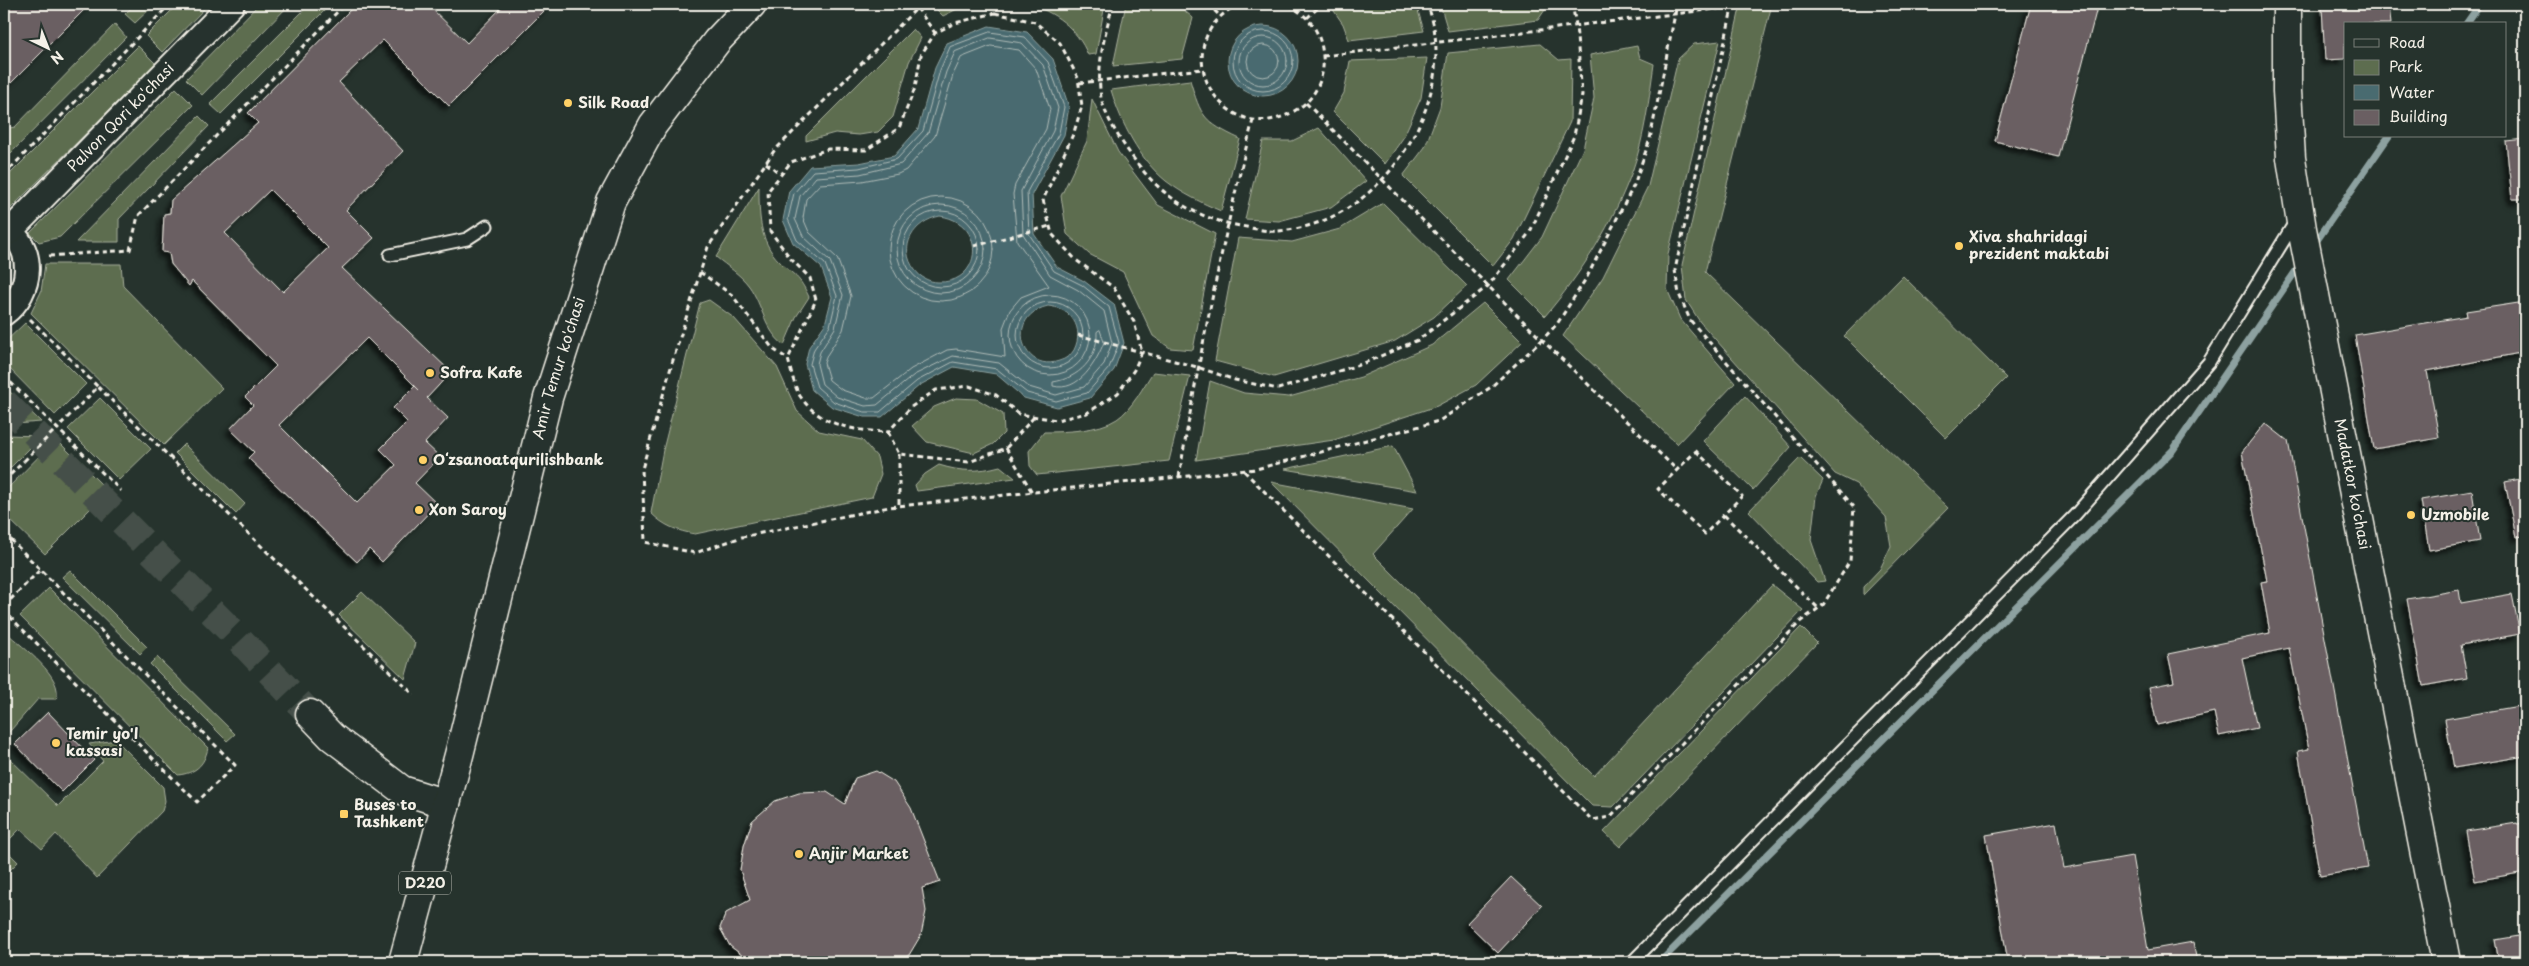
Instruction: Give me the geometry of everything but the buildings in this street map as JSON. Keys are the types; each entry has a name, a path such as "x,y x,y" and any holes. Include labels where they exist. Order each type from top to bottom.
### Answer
{"main road":[{"name":"Amir Temur ko'chasi","path":"446,804 548,398 611,202 654,124 717,41 752,4"},
{"name":"Madatkor ko'chasi","path":"2287,4 2287,91 2291,158 2312,288 2446,962"},
{"path":"310,714 332,737 402,790 446,804"},
{"name":"D220","path":"406,962 446,804"}],"street":[{"name":"Palvon Qori ko'chasi","path":"6,230 232,4"},
{"path":"6,230 22,247 26,258 26,283 9,308"}],"lane":[{"path":"1632,962 2081,508 2209,362 2301,221"},
{"path":"390,255 467,239 487,226"}],"path":[{"path":"4,175 170,4"},
{"path":"26,258 130,250 138,216 345,4"},
{"path":"921,4 774,151 708,247 672,360 642,469 645,542 695,553 742,537 900,506 1244,471 1439,421 1491,387 1542,340 1557,324 1587,277 1634,185 1650,139 1677,4"},
{"path":"1113,4 1101,63 1100,81 1102,99 1122,143 1150,180 1169,198 1205,217 1227,224 1277,232 1323,221 1356,203 1383,181 1409,146 1429,103 1434,78 1435,42 1433,18 1427,4"},
{"path":"1208,4 1220,16"},
{"path":"1239,4 1220,16 1209,31 1203,50 1202,69 1208,87 1219,103 1234,114 1253,120 1281,118 1290,115 1306,103 1318,86 1324,66 1322,45 1314,25 1299,10 1286,4"},
{"path":"1307,18 1322,4"},
{"path":"1078,335 1198,367 1235,380 1278,389 1362,364 1418,340 1488,286 1530,232 1574,136 1582,96 1576,25 1572,4"},
{"path":"1244,471 1592,820 1610,817 1801,621 1823,605 1850,560 1854,507 1690,320 1679,294 1675,270 1733,5 1675,14 1323,56"},
{"path":"917,8 935,33"},
{"path":"788,359 816,300 810,278 791,259 770,231 768,191 791,162 828,149 866,150 899,128 915,88 921,55 935,33 955,23 995,13 1035,22 1060,43 1079,83 1082,106 1043,200 1052,234 1076,260 1114,288 1134,322 1142,352 1134,370 1118,393 1087,413 1057,420 1019,414 996,395 969,386 936,390 911,407 888,432"},
{"path":"1079,83 1202,69"},
{"path":"1306,103 1542,340 1677,470"},
{"path":"1179,477 1198,367 1227,224 1253,120"},
{"path":"766,163 781,174"},
{"path":"974,246 1050,226"},
{"path":"700,272 732,295 773,349 788,359 799,395 817,416 856,430 888,432"},
{"path":"9,308 98,387 414,695"},
{"path":"4,376 121,491"},
{"path":"4,481 98,387"},
{"path":"899,454 969,462 1006,448 1034,417"},
{"path":"888,432 899,454 900,506"},
{"path":"1006,448 1032,492"},
{"path":"1696,450 1742,496 1724,515 1705,534 1658,489 1696,450"},
{"path":"1724,515 1818,608"},
{"path":"4,533 235,766 197,802 4,611"},
{"path":"4,606 40,569"}],"green space":[{"path":"135,4 155,4 135,23 125,14"},
{"path":"178,4 209,4 162,52 146,36"},
{"path":"259,4 290,4 202,95 186,79"},
{"path":"310,4 331,4 221,114 210,104"},
{"path":"940,4 973,4 963,6 943,16 935,8"},
{"path":"1027,4 1105,4 1096,54 1088,55 1078,37 1064,22 1046,11"},
{"path":"1126,4 1177,4 1193,18 1182,59 1113,66"},
{"path":"1337,4 1416,4 1424,31 1349,40 1343,24 1332,8"},
{"path":"1440,4 1549,4 1538,20 1448,31"},
{"path":"1741,4 1772,4 1705,272 1948,508 1863,595 1863,587 1880,569 1891,546 1886,517 1856,484 1835,474 1700,322 1686,300 1682,265"},
{"path":"115,24 126,37 4,160 4,129 15,127"},
{"path":"913,29 921,38 909,62 893,117 878,132 859,135 835,133 806,141 806,136"},
{"path":"1720,41 1668,254 1667,289 1680,319 1735,383 1677,444 1563,336 1603,277 1648,186 1678,59 1694,44"},
{"path":"1540,44 1559,60 1571,59 1570,122 1514,239 1493,266 1403,176 1425,147 1440,107 1448,53"},
{"path":"138,46 156,64 10,209 4,203 5,179"},
{"path":"1637,46 1640,58 1654,64 1644,130 1633,169 1616,208 1595,247 1571,283 1545,316 1509,280 1542,237 1583,149 1594,98 1590,55"},
{"path":"1427,58 1421,98 1403,138 1385,164 1333,112 1344,93 1350,61"},
{"path":"1190,80 1197,102 1211,123 1240,139 1221,211 1179,190 1156,172 1132,140 1111,90"},
{"path":"176,88 193,105 60,237 39,242 30,233"},
{"path":"1092,99 1118,152 1158,205 1215,234 1193,350 1170,348 1153,336 1123,272 1089,254 1067,234 1061,196 1087,141"},
{"path":"199,116 209,126 119,219 119,242 76,242"},
{"path":"1319,128 1366,181 1331,207 1279,221 1245,219 1263,141 1292,141"},
{"path":"759,187 760,217 767,245 779,261 799,280 809,297 796,317 784,345 772,332 754,293 746,282 716,257"},
{"path":"1383,203 1467,286 1434,317 1395,341 1274,377 1215,361 1238,238 1292,242 1340,229"},
{"path":"45,264 121,264 123,286 222,388 164,445 31,313 41,292"},
{"path":"1903,276 2006,378 1946,438 1844,336"},
{"path":"709,300 734,318 777,367 797,411 819,431 862,440 877,457 881,474 872,497 695,534 671,527 651,513 663,450 700,303"},
{"path":"1483,303 1522,342 1476,385 1437,406 1334,440 1196,460 1210,381 1244,393 1289,397 1361,377 1432,345"},
{"path":"25,323 86,384 55,415 4,363 4,343"},
{"path":"1153,372 1190,376 1169,461 1037,475 1030,466 1029,451 1044,432 1071,431 1110,423 1122,415 1132,404"},
{"path":"4,386 41,422 4,425"},
{"path":"1745,396 1791,447 1753,490 1703,441"},
{"path":"100,398 151,449 119,480 68,429"},
{"path":"956,398 977,399 1003,414 1004,433 993,444 974,453 927,442 912,426 934,407"},
{"path":"4,436 42,436 4,474"},
{"path":"56,439 108,491 45,554 4,514 4,492"},
{"path":"184,444 245,504 236,514 175,453"},
{"path":"1393,446 1417,491 1285,469"},
{"path":"1800,458 1823,480 1816,496 1811,540 1825,581 1817,582 1749,511"},
{"path":"939,465 969,470 1000,466 1015,478 917,491 915,485 925,474"},
{"path":"1271,482 1413,509 1373,554 1594,776 1772,585 1803,610 1613,807 1592,806"},
{"path":"70,570 147,647 140,654 62,577"},
{"path":"49,588 208,748 204,760 198,768 178,775 20,616"},
{"path":"362,592 415,643 405,679 339,615"},
{"path":"1801,627 1817,643 1620,847 1604,832"},
{"path":"4,633 7,633 40,663 54,681 57,690 56,699 38,699 4,738"},
{"path":"157,657 235,734 227,741 150,664"},
{"path":"116,740 163,787 165,801 162,811 97,878 56,834 42,849 20,829 4,845 4,753 58,806 103,761 89,744"},
{"path":"4,848 18,862 7,873 4,870"}],"water":[{"path":"989,26 1027,32 1053,59 1069,107 1064,135 1032,194 1034,234 1057,267 1084,281 1114,304 1124,343 1114,370 1090,398 1057,407 1024,398 996,374 954,367 920,385 882,417 864,417 832,407 812,390 805,364 809,347 825,324 832,297 821,267 793,243 783,220 789,191 810,166 859,163 894,156 918,129 935,68 947,43","holes":["940,216 955,221 966,229 972,240 974,252 971,264 964,273 953,280 935,282 917,273 910,261 908,244 916,229 923,223","1048,306 1069,315 1074,320 1078,334 1074,350 1070,355 1059,361 1046,363 1035,359 1028,352 1023,342 1022,331 1026,321 1034,312"]},
{"path":"1270,26 1283,32 1292,41 1296,47 1298,61 1296,75 1288,86 1277,94 1256,96 1249,94 1238,86 1230,75 1228,54 1230,47 1238,36 1249,28"}],"waterway":[{"path":"2467,22 2480,4"},
{"path":"2313,246 2388,138"},
{"path":"1660,962 2173,450 2300,265"}],"tunnel":[{"path":"4,402 239,639 310,714"}],"place":[{"name":"Silk Road","path":"568,103"},
{"name":"Xiva shahridagi prezident maktabi","path":"1959,246"},
{"name":"Sofra Kafe","path":"430,373"},
{"name":"Oʻzsanoatqurilishbank","path":"423,460"},
{"name":"Xon Saroy","path":"419,510"},
{"name":"Uzmobile","path":"2411,515"},
{"name":"Temir yo'l kassasi","path":"56,743"},
{"name":"Buses to Tashkent","path":"344,814"},
{"name":"Anjir Market","path":"799,854"}]}
